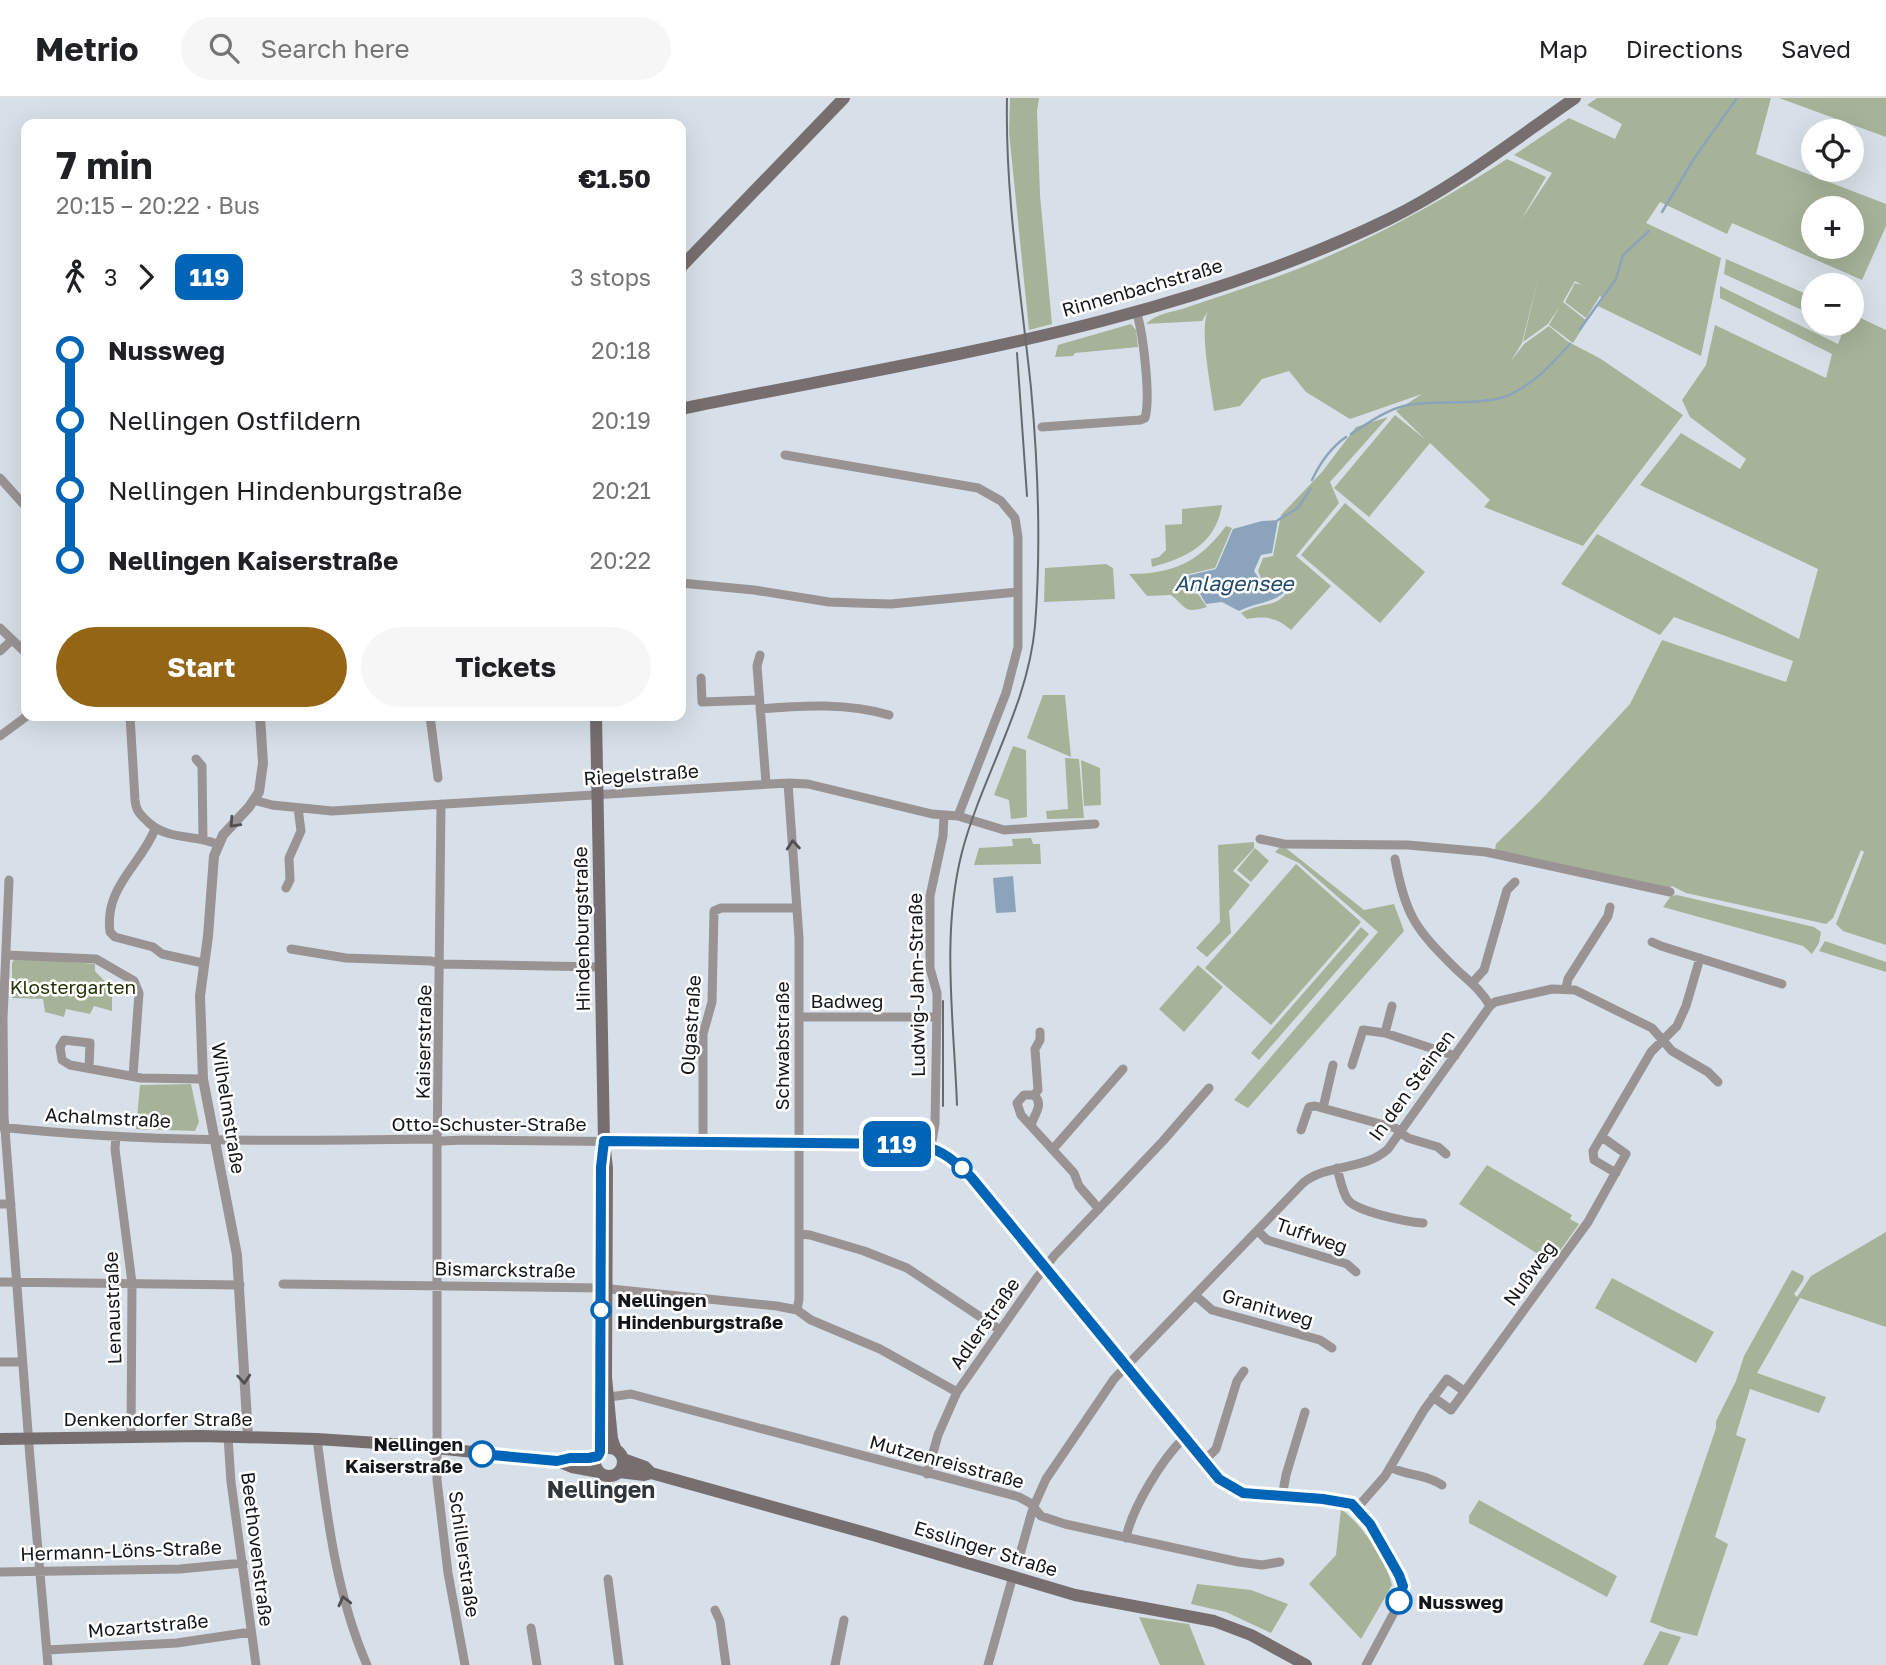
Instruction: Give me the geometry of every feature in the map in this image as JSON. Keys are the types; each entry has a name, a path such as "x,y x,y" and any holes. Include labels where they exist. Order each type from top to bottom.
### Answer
{"main road":[{"path":"686,262 844,98"},
{"name":"Rinnenbachstraße","path":"686,409 1035,337 1136,311 1270,268 1330,246 1389,219 1458,179 1575,98"},
{"name":"Hindenburgstraße","path":"596,721 604,1141 601,1167 605,1398 599,1454"},
{"name":"Hindenburgstraße","path":"605,1398 612,1439 619,1460"},
{"name":"Denkendorfer Straße","path":"0,1439 317,1439"},
{"name":"Esslinger Straße","path":"317,1439 557,1461 611,1476 619,1460"},
{"name":"Esslinger Straße","path":"557,1461 599,1454 607,1448 619,1460 643,1475 651,1473 1094,1600 1214,1621 1258,1639 1306,1665"},
{"path":"599,1454 596,1466 599,1472"}],"street":[{"path":"1042,427 1140,421 1145,418 1147,404 1141,330 1136,311"},
{"path":"785,455 951,483 987,492 1008,506 1015,518 1018,537 1018,648 975,778 958,816"},
{"path":"0,478 21,501"},
{"path":"686,583 754,590 829,602 891,604 1017,592"},
{"path":"0,628 21,648"},
{"path":"0,651 12,640"},
{"path":"760,655 757,666 766,783"},
{"path":"701,678 702,702 868,709 889,715"},
{"path":"0,736 21,720"},
{"path":"130,721 135,806 138,814 155,829 217,844"},
{"name":"Wilhelmstraße","path":"248,1437 236,1243 203,1079 200,996 208,936 212,869 217,844 254,800 261,783 263,763 260,721"},
{"path":"431,721 438,778"},
{"path":"196,759 202,766 203,840"},
{"name":"Riegelstraße","path":"254,800 272,805 332,811 788,783 807,784 958,816 1009,830 1095,824"},
{"name":"Schwabstraße","path":"788,783 797,908 799,1017 797,1310"},
{"name":"Kaiserstraße","path":"437,1448 441,804"},
{"path":"286,888 290,880 289,858 301,831 298,808"},
{"name":"Ludwig-Jahn-Straße","path":"931,1147 935,1120 937,993 930,968 930,896 943,836 944,815"},
{"path":"155,829 117,890 110,919 111,935 153,947 162,954 203,963"},
{"path":"1260,839 1284,844 1408,845 1486,852 1670,892"},
{"path":"1395,859 1402,894 1416,925 1490,1006 1517,996 1566,988 1652,1028 1672,1051 1708,1072 1718,1082"},
{"path":"9,880 2,1127 11,1204 48,1665"},
{"path":"1472,984 1484,970 1507,890 1515,883"},
{"path":"1566,988 1568,979 1608,916 1610,906"},
{"name":"Olgastraße","path":"704,1143 703,1034 712,1002 712,915 716,909 721,908 797,908"},
{"path":"1652,942 1782,984"},
{"path":"291,949 346,958 430,961 441,964 601,967"},
{"path":"6,955 89,958 134,981 139,989 133,1076"},
{"path":"1602,1137 1626,1154 1616,1172 1594,1160 1593,1151 1651,1052 1677,1026 1686,1006 1700,958"},
{"path":"1385,1033 1392,1006"},
{"name":"In den Steinen","path":"1019,1558 1046,1479 1114,1379 1311,1177 1379,1157 1401,1132 1490,1006"},
{"name":"Badweg","path":"799,1017 937,1017"},
{"path":"1352,1065 1363,1030 1385,1033 1455,1056"},
{"path":"1034,1095 1038,1090 1035,1049 1040,1040 1040,1032"},
{"path":"1323,1108 1333,1065"},
{"path":"89,1068 141,1078 203,1079"},
{"path":"1053,1149 1123,1069"},
{"name":"Adlerstraße","path":"927,1474 938,1435 957,1392 1045,1267 1209,1088"},
{"path":"1031,1126 1039,1104 1038,1099 1034,1095 1024,1095 1017,1102 1021,1115 1031,1126 1053,1149 1098,1209"},
{"path":"1301,1130 1310,1107 1323,1108 1395,1128 1408,1138 1438,1147 1446,1154"},
{"name":"Achalmstraße","path":"2,1127 116,1137 214,1140"},
{"name":"Lenaustraße","path":"116,1137 115,1149 132,1283 131,1437"},
{"name":"Otto-Schuster-Straße","path":"214,1140 604,1141 909,1144 931,1147"},
{"path":"931,1147 957,1163 971,1177 1219,1479 1235,1490 1343,1502 1356,1508 1384,1547 1403,1586 1397,1607 1366,1665"},
{"path":"1337,1168 1351,1204 1423,1223"},
{"name":"Nußweg","path":"1433,1397 1451,1410 1579,1234 1616,1172"},
{"path":"0,1204 11,1204"},
{"name":"Tuffweg","path":"1258,1231 1267,1240 1346,1264 1356,1272"},
{"path":"799,1234 844,1245 907,1268 1000,1330"},
{"path":"0,1282 240,1285"},
{"name":"Bismarckstraße","path":"283,1284 604,1288 750,1302 797,1310 811,1320 892,1355 957,1392"},
{"name":"Granitweg","path":"1196,1296 1212,1310 1320,1340 1332,1348"},
{"path":"0,1362 22,1362"},
{"path":"1204,1461 1216,1449 1237,1381 1244,1371"},
{"path":"1356,1508 1385,1476 1433,1397 1447,1379 1464,1391"},
{"name":"Mutzenreisstraße","path":"605,1398 631,1394 1019,1497 1026,1500 1041,1516 1065,1524 1239,1562 1262,1565 1280,1562"},
{"path":"1282,1497 1305,1412"},
{"name":"Beethovenstraße","path":"228,1437 231,1482 256,1665"},
{"path":"1126,1538 1134,1514 1151,1484 1184,1438"},
{"path":"317,1439 338,1574 351,1626 367,1665"},
{"name":"Schillerstraße","path":"437,1448 438,1494 445,1551 465,1665"},
{"path":"1390,1467 1397,1471 1429,1477 1442,1485"},
{"name":"Hermann-Löns-Straße","path":"0,1572 180,1569 243,1563"},
{"path":"988,1665 1013,1576"},
{"path":"608,1578 619,1665"},
{"path":"715,1610 720,1621 726,1665"},
{"path":"835,1665 843,1636 844,1620"},
{"path":"531,1628 537,1665"},
{"name":"Mozartstraße","path":"47,1650 177,1643 251,1632"}],"green space":[{"path":"1010,98 1039,98 1037,111 1040,195 1052,324 1029,330 1009,132"},
{"path":"1597,98 1771,98 1756,154 1801,171 1801,182 1829,182 1886,204 1886,226 1864,276 1864,273 1846,273 1814,259 1864,259 1864,196 1801,196 1801,253 1732,223 1727,234 1660,202 1646,223 1721,258 1701,356 1598,306 1603,299 1600,296 1586,318 1565,302 1575,283 1582,285 1575,281 1563,302 1587,321 1573,343 1549,325 1560,306 1548,324 1523,342 1540,270 1522,343 1511,361 1524,344 1549,326 1567,341 1601,359 1683,415 1583,546 1484,507 1490,500 1430,443 1369,517 1334,488 1395,415 1426,440 1396,411 1422,394 1350,419 1306,392 1289,371 1262,379 1240,406 1214,411 1205,344 1208,311 1202,321 1146,324 1159,315 1271,279 1354,245 1431,205 1507,159 1546,177 1521,220 1552,173 1514,155 1569,118 1615,139 1622,124 1587,105"},
{"path":"1779,98 1886,98 1886,137 1864,129 1864,119 1837,119"},
{"path":"1726,259 1801,292 1801,309 1724,274"},
{"path":"1720,286 1801,326 1801,336 1822,336 1838,344 1841,336 1864,336 1864,320 1886,330 1886,945 1843,931 1836,924 1864,852 1861,850 1833,918 1826,924 1686,893 1672,886 1668,889 1495,850 1496,844 1630,704 1662,640 1786,682 1793,661 1674,617 1660,635 1561,584 1597,534 1799,639 1818,569 1640,485 1681,433 1740,469 1746,459 1690,417 1682,400 1706,365 1715,325 1826,378 1832,354 1720,298"},
{"path":"1131,324 1136,330 1138,347 1055,357 1058,345"},
{"path":"1388,417 1330,482 1339,503 1296,556 1331,586 1291,630 1270,618 1247,619 1241,613 1277,601 1294,581 1261,578 1258,571 1263,558 1273,556 1281,515 1322,472 1356,427"},
{"path":"1345,503 1425,572 1380,623 1301,555"},
{"path":"1222,505 1213,530 1198,547 1188,554 1152,567 1151,559 1159,557 1166,550 1165,525 1182,524 1182,509"},
{"path":"1226,526 1232,528 1215,568 1185,575 1182,585 1185,592 1198,594 1207,607 1190,610 1171,595 1147,596 1129,574 1159,572 1184,564 1206,549"},
{"path":"1106,564 1113,568 1115,599 1044,602 1045,568"},
{"path":"1043,695 1065,695 1071,757 1027,738"},
{"path":"1013,746 1026,750 1027,817 1011,819 1009,800 994,795"},
{"path":"1065,758 1079,759 1084,818 1047,819 1046,811 1068,809"},
{"path":"1081,760 1100,768 1101,805 1084,806"},
{"path":"1031,838 1033,844 1040,844 1041,864 974,865 979,848 1013,846 1012,839"},
{"path":"1254,842 1254,848 1233,871 1250,885 1229,911 1231,933 1207,957 1196,948 1220,922 1218,845"},
{"path":"1282,845 1364,910 1394,904 1404,931 1248,1108 1234,1100 1378,932 1299,863 1275,852"},
{"path":"1255,848 1269,861 1251,882 1237,870"},
{"path":"1296,864 1361,922 1271,1025 1205,968"},
{"path":"1677,895 1814,927 1821,932 1819,943 1812,954 1803,946 1663,907 1671,896"},
{"path":"1361,927 1369,934 1259,1060 1251,1053"},
{"path":"1825,941 1886,962 1886,972 1819,951"},
{"name":"Klostergarten","path":"15,958 95,964 95,971 112,989 112,1011 94,1006 90,1014 66,1009 64,1017 45,1012 43,999 12,998 12,963"},
{"path":"1198,965 1223,987 1184,1032 1159,1009"},
{"path":"191,1084 199,1122 195,1131 136,1129 140,1085"},
{"path":"1487,1165 1572,1215 1570,1219 1579,1224 1554,1259 1543,1253 1541,1256 1459,1204"},
{"path":"1886,1232 1886,1327 1800,1298 1757,1373 1826,1397 1819,1413 1750,1389 1736,1435 1746,1439 1715,1537 1728,1544 1697,1636 1650,1622 1716,1428 1716,1421 1736,1381 1744,1356 1792,1270 1804,1276 1794,1294 1797,1297 1811,1276"},
{"path":"1612,1278 1714,1332 1696,1363 1595,1308"},
{"path":"1479,1500 1617,1576 1607,1597 1469,1523 1469,1516"},
{"path":"1341,1509 1358,1524 1372,1543 1384,1563 1392,1585 1361,1639 1309,1584 1336,1555"},
{"path":"1197,1584 1251,1590 1288,1604 1271,1633 1226,1612 1191,1604"},
{"path":"1139,1617 1189,1624 1205,1665 1160,1665"},
{"path":"1660,1631 1681,1637 1668,1665 1643,1665"}],"water":[{"name":"Anlagensee","path":"1278,520 1272,553 1261,555 1254,571 1260,580 1293,583 1281,595 1239,611 1222,602 1206,604 1199,592 1186,591 1183,584 1186,576 1216,569 1233,529 1262,521"},
{"path":"1013,876 1016,912 996,913 993,878"}],"waterway":[{"path":"1662,212 1695,157 1737,98"},
{"path":"1580,329 1616,279 1623,255 1649,231"},
{"path":"1351,434 1382,415 1406,405 1486,401 1507,396 1534,380 1570,344"},
{"path":"1312,480 1326,456 1346,437"},
{"path":"1278,520 1298,508 1311,488"}],"tram line":[{"path":"957,1105 950,978 956,883 971,824 1014,713 1031,656 1037,597 1038,507 1035,447 1011,207 1007,98"},
{"path":"1017,353 1027,496"},
{"path":"943,1001 943,1106"}],"bus line":[{"name":"119","path":"482,1454 557,1461 589,1458 598,1456 600,1452 601,1167 604,1141 909,1144 931,1147 957,1163 971,1177 1224,1484 1243,1493 1352,1504 1370,1524 1401,1578 1403,1586 1399,1601"}],"place":[{"name":"Nellingen Hindenburgstraße","path":"601,1310"},
{"name":"Nellingen Kaiserstraße","path":"482,1454"},
{"name":"Nussweg","path":"1399,1601"}],"district":[{"name":"Nellingen","path":"601,1489"}]}
